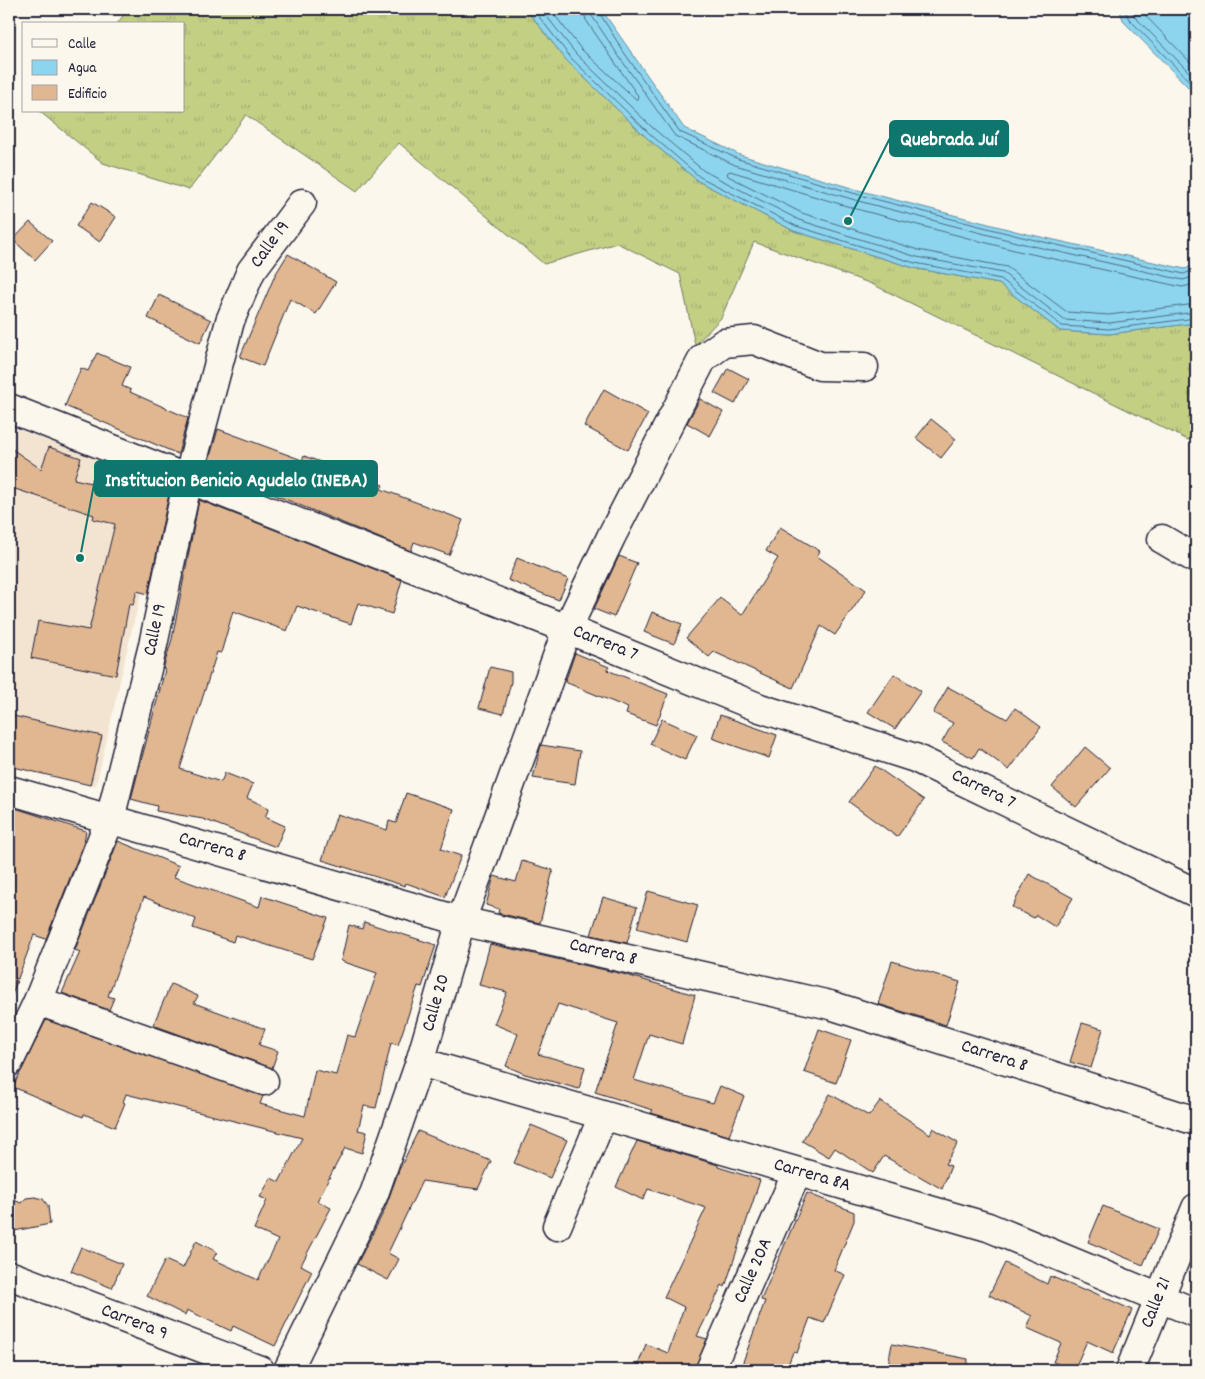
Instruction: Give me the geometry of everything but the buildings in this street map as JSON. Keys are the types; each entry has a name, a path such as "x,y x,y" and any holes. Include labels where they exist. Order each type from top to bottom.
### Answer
{"street":[{"name":"Calle 19","path":"9,1062 38,1001 110,818 153,644 188,479 230,321 251,271 302,203"},
{"name":"Calle 20","path":"288,1370 374,1194 420,1062 461,921 567,629 611,537 704,358 724,343 754,340 820,366 864,367"},
{"name":"Carrera 7","path":"9,408 567,629 760,708 915,758 1196,892"},
{"path":"1162,539 1196,559"},
{"name":"Carrera 8","path":"9,790 461,921 830,1005 1196,1121"},
{"path":"38,1001 264,1081"},
{"name":"Carrera 8A","path":"420,1062 988,1227 1196,1313"},
{"path":"557,1226 603,1116"},
{"name":"Calle 20A","path":"710,1370 797,1172"},
{"name":"Calle 21","path":"1130,1370 1196,1208"},
{"name":"Carrera 9","path":"9,1275 260,1370"}],"shaded area":[{"path":"9,426 170,486 132,629 96,786 9,763"}],"green space":[{"path":"128,9 526,9 567,61 647,138 698,181 794,231 914,268 999,284 1060,331 1109,334 1196,323 1196,430 1188,440 872,284 754,242 721,318 695,345 680,274 617,243 544,264 399,143 357,191 246,115 189,190 103,163 40,112 185,112 185,22 118,22"}],"water":[{"path":"526,9 601,9 684,128 740,155 865,192 1023,233 1185,269 1196,264 1196,323 1109,334 1060,331 999,284 914,268 794,231 698,181 647,138 567,61"},
{"path":"1119,9 1196,9 1196,95 1124,22"}],"place":[{"name":"Quebrada Juí","path":"848,221"},
{"name":"Institucion Benicio Agudelo (INEBA)","path":"80,558"}]}
